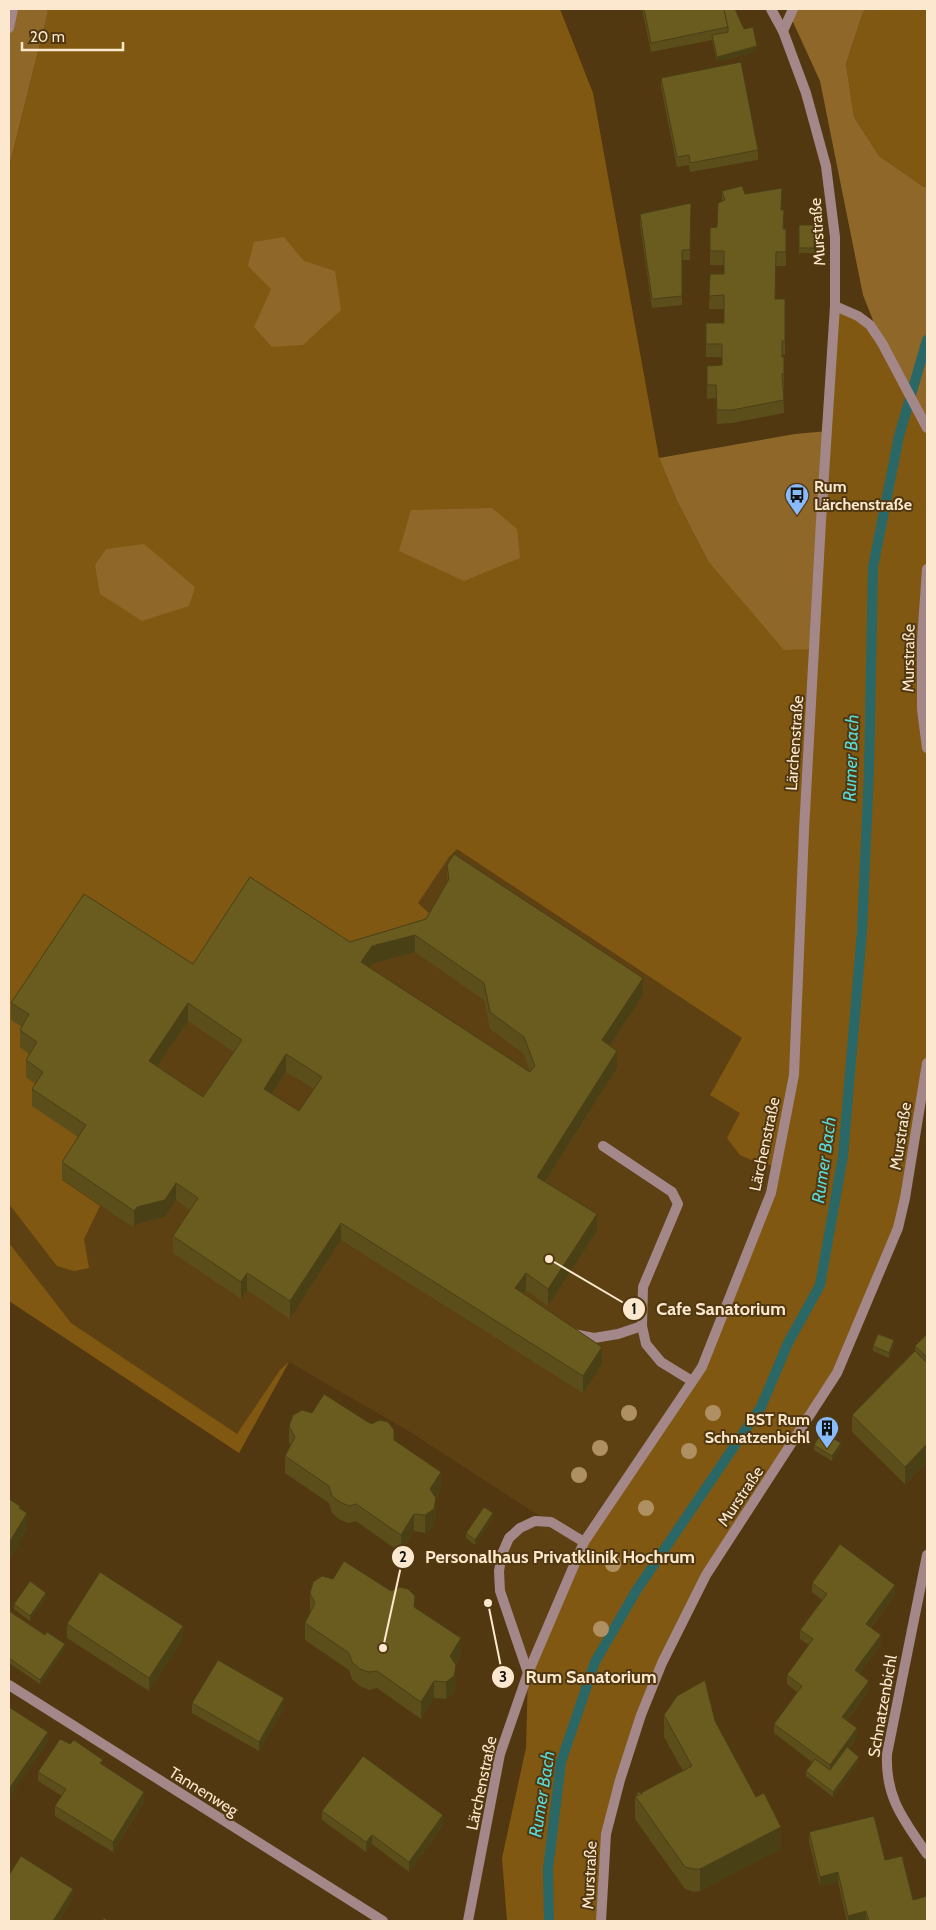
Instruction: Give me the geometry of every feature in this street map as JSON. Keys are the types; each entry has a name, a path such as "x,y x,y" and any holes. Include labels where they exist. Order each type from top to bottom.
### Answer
{"street":[{"path":"9,28 12,9"},
{"name":"Murstraße","path":"771,9 783,31 806,92 826,166 835,237 836,306"},
{"path":"783,31 794,9"},
{"path":"836,306 858,316 870,325 882,343 927,428"},
{"name":"Lärchenstraße","path":"468,1921 500,1754 528,1673 584,1542 702,1367 771,1193 794,1075 804,830 821,521 836,306"},
{"name":"Murstraße","path":"927,569 922,641 922,709 927,748"},
{"name":"Murstraße","path":"602,1921 606,1834 640,1715 662,1662 706,1575 837,1374 898,1228 906,1198 927,1063"},
{"path":"603,1146 672,1192 678,1204 643,1287 642,1326 646,1344 661,1362 692,1381"},
{"path":"565,1329 572,1334 594,1338 618,1334 642,1326"},
{"path":"528,1673 500,1591 499,1571 502,1554 509,1538 520,1528 536,1521 550,1522 584,1542"},
{"name":"Schnatzenbichl","path":"927,1555 888,1745 886,1769 893,1799 927,1854"},
{"name":"Tannenweg","path":"9,1685 382,1921"}],"shaded area":[{"path":"9,9 46,9 48,12 9,167"},
{"path":"46,9 560,9 593,93 659,458 677,501 708,561 815,649 835,306 870,325 927,428 927,1063 905,1198 837,1373 725,1545 662,1663 606,1834 601,1921 507,1921 502,1858 526,1748 528,1673 584,1542 702,1367 776,1166 756,1162 740,1155 727,1138 740,1113 710,1095 742,1038 457,849 449,857 418,903 431,915 417,939 193,981 29,1031 43,1089 86,1142 62,1180 100,1206 84,1239 89,1268 74,1271 57,1266 9,1204 9,167 48,12"},
{"path":"787,9 865,9 846,64 854,117 879,156 924,187 927,187 927,428 882,343 863,295 820,81"},
{"path":"865,9 927,9 927,187 924,187 879,156 854,117 846,64"},
{"path":"284,237 304,261 335,271 341,310 303,345 272,347 254,327 271,289 248,266 254,242"},
{"path":"828,431 815,649 784,650 708,561 677,501 659,458 795,434"},
{"path":"492,508 517,529 520,558 464,581 399,551 411,510"},
{"path":"144,544 195,587 189,606 142,621 100,594 95,565 106,549"},
{"path":"9,718 457,849 742,1038 740,1113 776,1166 702,1367 528,1673 500,1591 502,1554 520,1528 549,1522 407,1430 289,1362 239,1453 9,1301"},
{"path":"9,1243 71,1323 237,1434 280,1370 289,1362 239,1453 9,1301"}],"building":[{"path":"644,9 724,9 728,27 651,43"},
{"path":"724,9 735,9 744,29 753,27 757,46 717,57 712,35 728,32"},
{"path":"741,62 758,150 690,163 689,155 677,157 661,78"},
{"path":"742,186 745,194 782,188 781,210 784,210 783,229 786,229 786,252 776,252 775,299 785,299 785,341 782,341 784,400 732,410 717,410 716,385 707,385 707,366 722,365 722,344 706,344 706,323 724,323 724,295 709,296 710,274 724,274 724,251 710,251 710,228 717,227 718,203 725,200 722,191"},
{"path":"691,203 690,250 682,250 682,296 652,299 640,214"},
{"path":"799,225 815,225 814,248 799,248"},
{"path":"454,854 643,978 602,1040 617,1051 537,1177 597,1214 548,1289 526,1273 515,1288 602,1347 583,1376 341,1223 290,1301 247,1273 241,1282 173,1236 198,1198 176,1183 165,1200 137,1207 134,1211 62,1162 86,1125 32,1089 43,1072 26,1060 37,1042 20,1030 29,1014 11,1003 84,894 193,964 250,877 350,942 426,919 449,879 447,865","holes":["415,935 484,983 490,1012 524,1037 535,1066 530,1072 361,962 372,946","188,1003 242,1040 203,1097 149,1061","286,1054 322,1077 299,1111 264,1089"]},
{"path":"878,1334 894,1340 889,1353 873,1346"},
{"path":"927,1334 927,1357 915,1346"},
{"path":"915,1351 927,1363 927,1444 905,1467 852,1415"},
{"path":"324,1394 371,1424 380,1420 388,1422 394,1430 394,1440 441,1472 430,1489 436,1498 434,1509 425,1515 414,1514 401,1535 356,1504 349,1506 340,1502 332,1496 329,1486 285,1456 295,1437 289,1426 293,1415 302,1410 312,1413"},
{"name":"BST Rum Schnatzenbichl","path":"822,1432 841,1443 832,1456 814,1445"},
{"path":"9,1499 27,1513 9,1543"},
{"path":"484,1507 493,1513 475,1540 466,1533"},
{"path":"840,1544 895,1585 866,1624 881,1635 855,1670 869,1681 842,1717 857,1728 830,1765 774,1724 802,1686 787,1675 813,1639 800,1630 827,1594 812,1583"},
{"path":"344,1561 391,1591 400,1587 408,1589 415,1596 414,1607 461,1638 450,1656 456,1665 454,1676 446,1682 434,1681 421,1702 377,1671 369,1672 360,1669 352,1662 349,1653 305,1623 315,1603 310,1593 313,1582 322,1576 333,1579"},
{"path":"100,1572 183,1626 149,1678 67,1624"},
{"path":"30,1581 46,1593 30,1616 14,1604"},
{"path":"9,1611 45,1635 47,1632 65,1644 40,1680 9,1658"},
{"path":"218,1660 284,1698 259,1742 192,1703"},
{"path":"705,1680 715,1721 756,1797 764,1793 781,1827 700,1869 694,1869 685,1867 635,1796 692,1766 664,1715 677,1696"},
{"path":"9,1707 48,1732 9,1789"},
{"path":"60,1739 70,1744 74,1740 103,1760 100,1763 144,1792 113,1842 55,1806 66,1789 38,1772"},
{"path":"847,1747 859,1757 833,1792 806,1771 815,1759 830,1770"},
{"path":"363,1756 443,1815 409,1862 372,1835 366,1842 322,1811"},
{"path":"874,1816 885,1860 902,1856 913,1900 927,1896 927,1921 869,1921 866,1911 848,1916 838,1872 820,1877 809,1832"},
{"path":"21,1856 73,1889 53,1921 9,1920 9,1875"}],"waterway":[{"name":"Rumer Bach","path":"549,1921 548,1869 561,1762 595,1662 636,1591 761,1407 788,1343 820,1285 843,1156 862,931 869,771 873,567 899,436 927,340"}],"place":[{"name":"Rum Lärchenstraße","path":"797,516"},
{"name":"Cafe Sanatorium","path":"549,1259"},
{"name":"BST Rum Schnatzenbichl","path":"827,1449"},
{"name":"Rum Sanatorium","path":"488,1603"},
{"name":"Personalhaus Privatklinik Hochrum","path":"383,1648"}]}
